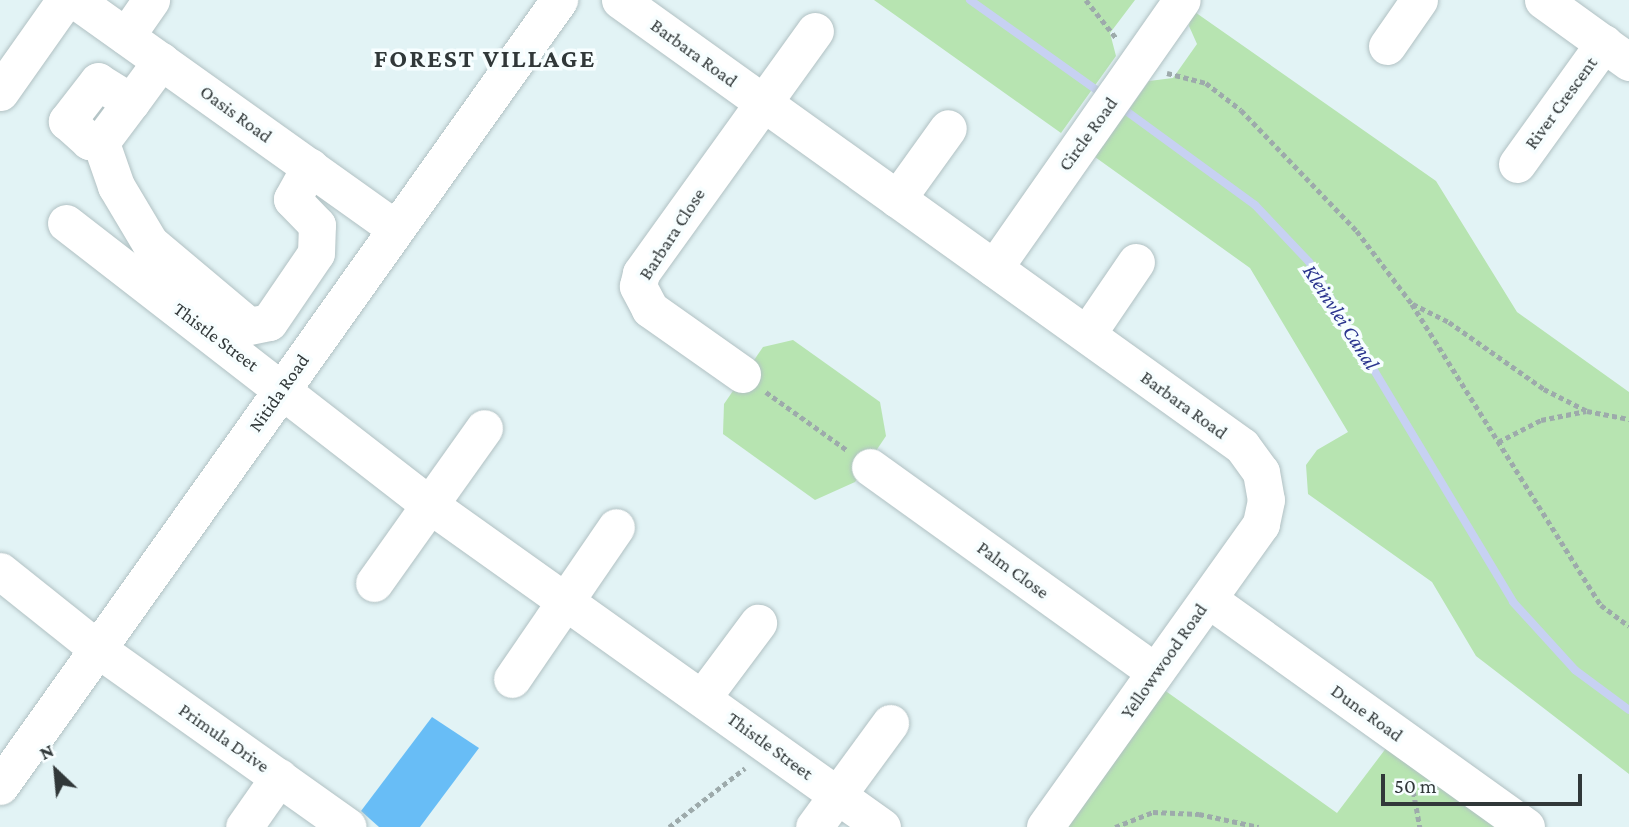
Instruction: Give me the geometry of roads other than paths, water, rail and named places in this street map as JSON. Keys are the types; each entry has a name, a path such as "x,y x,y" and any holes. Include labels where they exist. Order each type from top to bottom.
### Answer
{"street":[{"path":"0,92 65,0"},
{"name":"Oasis Road","path":"75,0 396,229"},
{"path":"126,36 151,0"},
{"name":"Nitida Road","path":"0,786 559,0"},
{"name":"Circle Road","path":"994,268 1182,0"},
{"path":"1387,46 1419,0"},
{"name":"River Crescent","path":"1517,164 1616,53 1543,0"},
{"name":"Barbara Road","path":"624,1 1242,446 1265,488"},
{"path":"763,103 815,32"},
{"path":"162,61 100,140 116,186 150,243 249,326 260,326 269,322 316,253 317,225 292,199 310,167"},
{"name":"Barbara Close","path":"742,374 650,309 638,286 641,273 763,103"},
{"path":"897,199 948,128"},
{"name":"Thistle Street","path":"116,186 75,230 283,387 430,505 882,827"},
{"path":"1087,334 1136,262"},
{"path":"374,583 484,428"},
{"name":"Palm Close","path":"870,467 1155,673"},
{"name":"Yellowwood Road","path":"1045,827 1261,524 1265,488"},
{"path":"512,679 616,527"},
{"name":"Primula Drive","path":"0,571 99,650 348,827"},
{"name":"Dune Road","path":"1208,599 1526,827"},
{"path":"702,698 758,623"},
{"path":"814,827 890,723"},
{"path":"244,827 279,777"}],"waterway":[{"name":"Kleinvlei Canal","path":"970,0 1105,96"},
{"name":"Kleinvlei Canal","path":"1118,105 1255,205 1309,262 1513,602 1575,670 1629,710"}],"district":[{"name":"FOREST VILLAGE","path":"485,59"}]}
